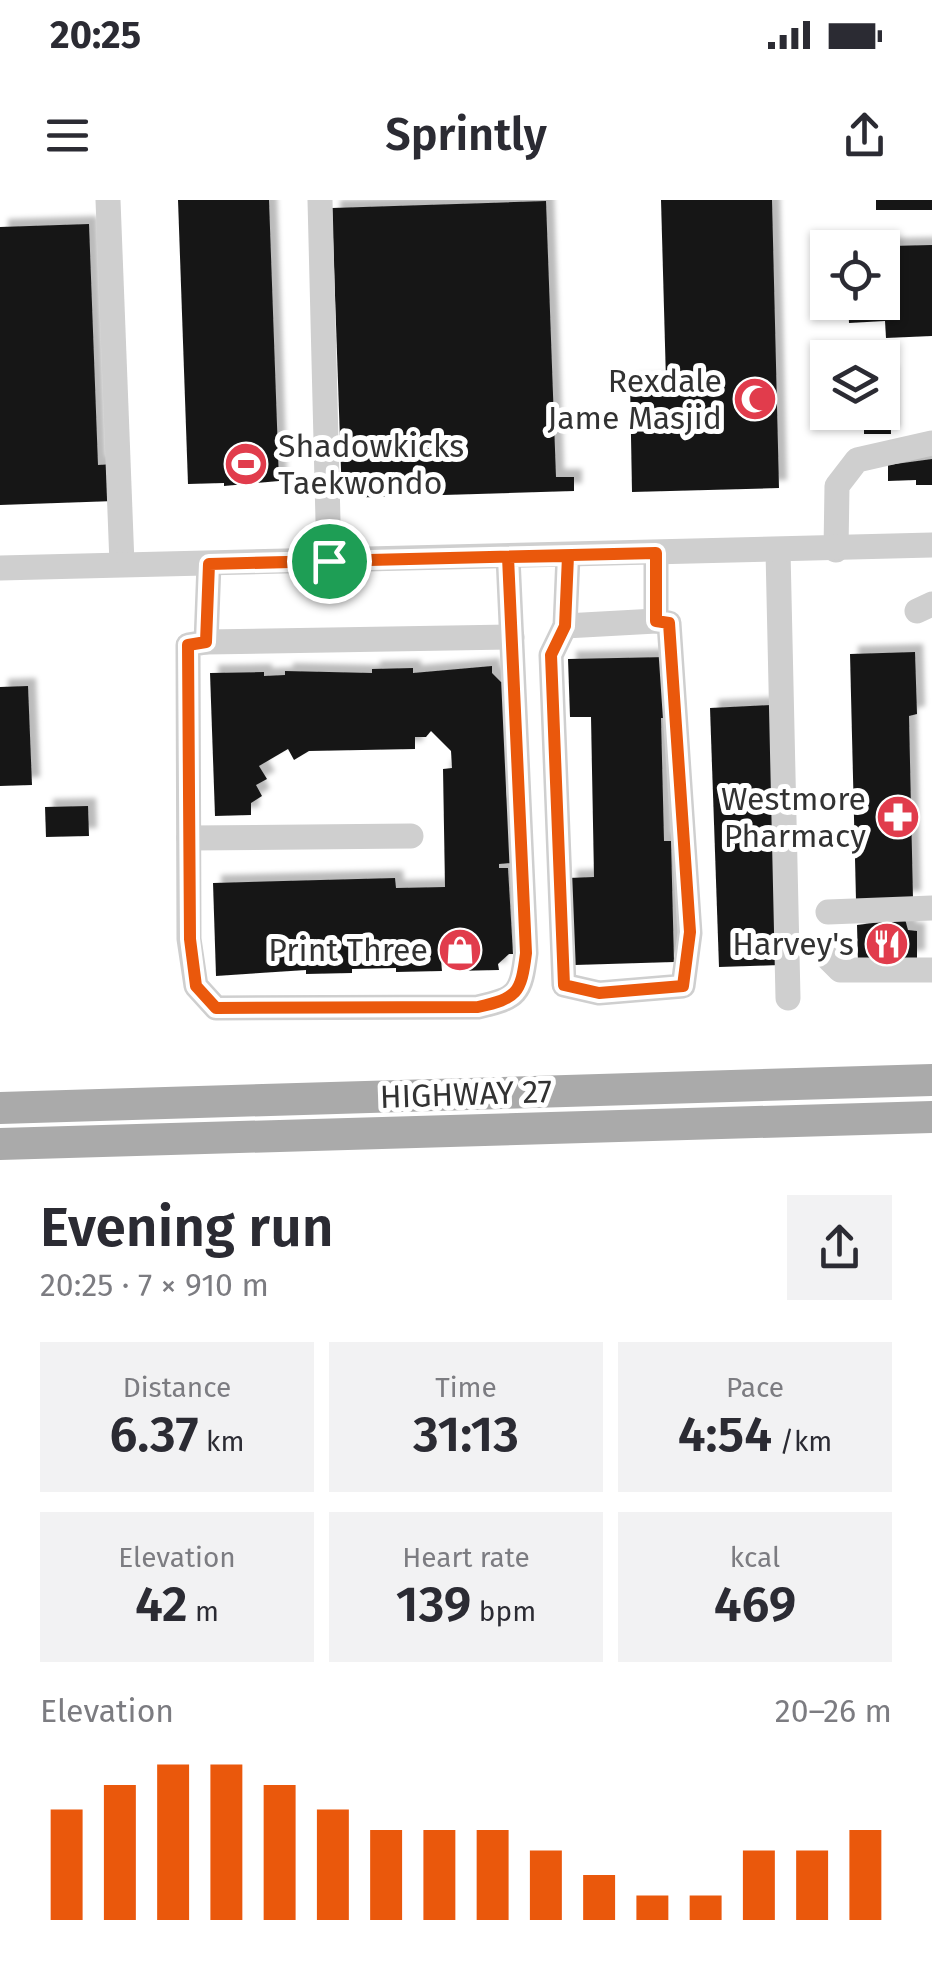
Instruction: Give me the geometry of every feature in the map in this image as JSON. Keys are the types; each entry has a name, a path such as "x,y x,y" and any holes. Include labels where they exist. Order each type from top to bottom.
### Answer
{"main road":[{"name":"HIGHWAY 27","path":"0,1108 932,1080"},
{"name":"HIGHWAY 27","path":"0,1144 170,1150 932,1117"}],"street":[{"path":"108,200 122,564"},
{"path":"320,200 329,561"},
{"path":"836,550 837,486 857,460 932,443"},
{"path":"0,568 932,545"},
{"path":"778,551 788,998"},
{"path":"656,553 656,621"},
{"path":"565,626 669,623 690,932 683,986 599,993 564,985 551,655 565,626 568,556"},
{"path":"508,557 512,637 526,953 522,984 509,1000 478,1007 216,1008 196,986 190,939 188,645 512,637"},
{"path":"206,642 209,564"},
{"path":"189,838 411,836"},
{"path":"828,912 932,908"},
{"path":"829,959 840,970 932,970"}],"building":[{"path":"178,200 269,200 279,481 224,486 188,484"},
{"path":"661,200 772,200 779,488 632,492 630,382 666,381"},
{"path":"876,200 932,200 932,210 876,210"},
{"path":"546,201 556,477 574,477 574,491 342,498 332,208"},
{"path":"89,224 98,465 114,464 115,501 0,505 0,227"},
{"path":"932,245 932,336 886,338 885,321 849,323 849,320 900,320 900,246"},
{"path":"864,430 891,430 891,434 864,434"},
{"path":"932,459 932,485 916,485 916,480 888,481 888,465"},
{"path":"915,652 917,714 909,716 913,899 856,900 850,654"},
{"path":"667,657 669,718 661,718 664,841 671,841 674,962 575,965 568,878 594,877 591,717 570,717 568,659"},
{"path":"492,666 492,673 501,682 507,682 510,786 506,786 512,863 499,864 499,868 508,868 513,954 498,964 499,970 453,971 452,960 441,960 442,971 396,972 396,968 352,969 352,973 306,974 306,970 216,976 213,883 395,878 396,888 445,887 443,769 452,768 451,751 431,731 426,737 415,737 415,749 309,751 294,760 288,749 259,766 267,779 256,785 262,796 251,803 251,815 215,816 210,673 264,672 264,676 285,675 285,671 372,673 372,669 413,668 413,673"},
{"path":"28,686 32,785 0,786 0,687"},
{"path":"771,705 780,965 719,967 710,708"},
{"path":"88,806 89,836 46,837 45,807"},
{"name":"Harvey's","path":"905,919 908,930 917,931 917,958 858,963 857,925"}],"place":[{"name":"Rexdale Jame Masjid","path":"755,399"},
{"name":"Shadowkicks Taekwondo","path":"246,464"},
{"name":"Westmore Pharmacy","path":"898,817"},
{"name":"Harvey's","path":"887,944"},
{"name":"Print Three","path":"460,950"}],"route":[{"path":"656,553 656,621 669,623 690,932 683,986 599,993 564,985 551,655 565,626 568,556 508,557 526,953 522,984 509,1000 478,1007 216,1008 196,986 190,939 188,645 206,642 209,564 329,561 656,553"}]}
